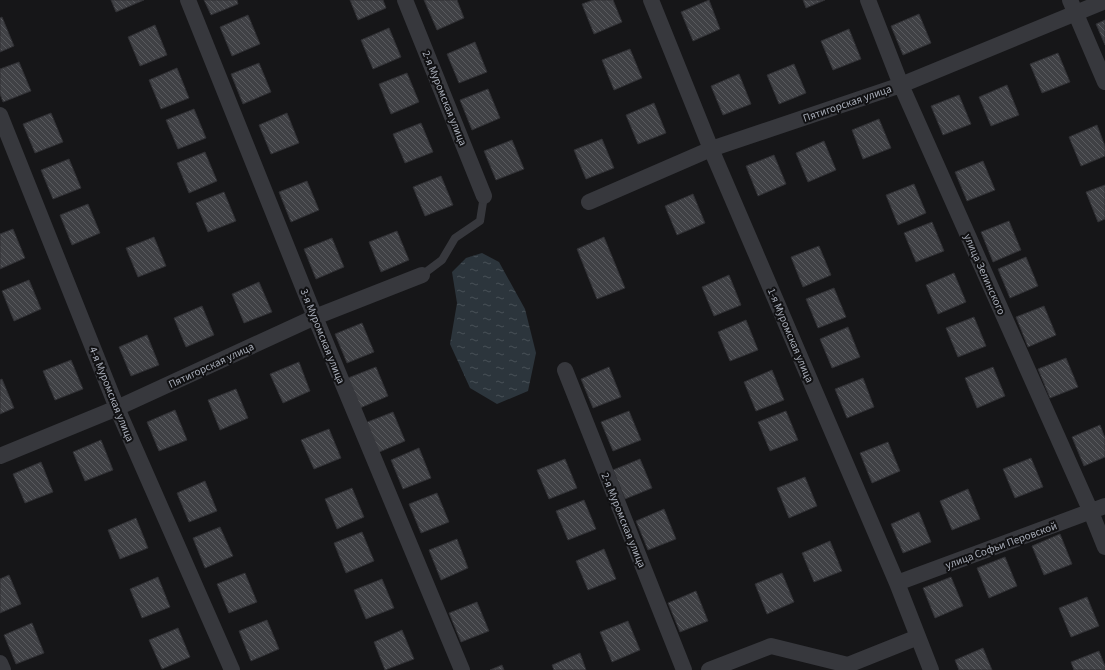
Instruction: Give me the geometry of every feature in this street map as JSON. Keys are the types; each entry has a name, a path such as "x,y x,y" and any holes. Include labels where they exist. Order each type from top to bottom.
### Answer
{"street":[{"name":"3-я Муромская улица","path":"188,0 315,317 462,670"},
{"name":"2-я Муромская улица","path":"405,0 484,196"},
{"name":"1-я Муромская улица","path":"651,0 711,149 897,583 931,670"},
{"name":"улица Зелинского","path":"868,0 901,85 1098,509 1105,547"},
{"name":"Пятигорская улица","path":"589,202 711,149 901,85 1073,7 1105,1"},
{"path":"1073,7 1105,82"},
{"name":"4-я Муромская улица","path":"0,115 117,408 232,670"},
{"name":"Пятигорская улица","path":"0,456 117,408 315,317 422,275"},
{"name":"2-я Муромская улица","path":"565,370 684,670"},
{"name":"улица Софьи Перовской","path":"897,583 1098,509"},
{"path":"709,670 771,646 842,668 918,636"},
{"path":"0,663 3,670"}],"lane":[{"path":"422,275 442,260 455,238 480,221 484,196"}],"water":[{"path":"482,253 499,262 525,309 536,353 528,391 497,404 470,388 450,344 457,303 452,272 466,258"}],"building":[{"path":"111,0 144,0 116,12"},
{"path":"204,0 237,0 238,4 211,15"},
{"path":"350,0 383,0 386,8 358,20"},
{"path":"424,0 457,0 464,18 437,30"},
{"path":"593,0 613,0 622,22 594,34 582,4"},
{"path":"709,0 720,29 693,41 681,12"},
{"path":"803,0 825,0 806,8"},
{"path":"919,14 931,43 903,55 891,26"},
{"path":"248,15 260,44 232,56 220,27"},
{"path":"2,17 14,46 0,52 0,18"},
{"path":"1105,20 1105,45 1096,24"},
{"path":"155,25 167,55 140,66 128,37"},
{"path":"389,28 401,57 373,69 361,40"},
{"path":"849,29 861,59 833,70 821,41"},
{"path":"475,42 487,72 459,83 447,54"},
{"path":"630,49 642,78 614,90 602,60"},
{"path":"1058,53 1070,82 1042,93 1030,64"},
{"path":"19,62 31,91 3,102 0,94 0,69"},
{"path":"259,63 271,92 243,104 231,74"},
{"path":"794,64 806,93 779,104 767,75"},
{"path":"177,68 189,98 161,109 149,80"},
{"path":"407,73 419,102 391,114 379,84"},
{"path":"739,74 751,104 723,115 711,86"},
{"path":"1007,85 1019,115 991,126 979,97"},
{"path":"488,89 500,118 472,130 460,100"},
{"path":"959,95 971,124 943,135 931,106"},
{"path":"654,103 666,133 638,144 626,115"},
{"path":"194,109 206,138 178,149 166,120"},
{"path":"51,113 63,142 35,153 23,124"},
{"path":"287,113 299,143 271,154 259,125"},
{"path":"879,119 891,148 863,159 852,130"},
{"path":"421,123 433,152 405,163 393,134"},
{"path":"1097,125 1105,146 1105,156 1081,166 1069,137"},
{"path":"602,139 614,168 586,179 574,150"},
{"path":"512,140 524,169 496,180 484,151"},
{"path":"824,141 836,170 808,182 796,153"},
{"path":"205,152 217,181 189,193 177,163"},
{"path":"774,155 786,184 758,196 746,166"},
{"path":"69,159 81,188 53,199 41,170"},
{"path":"983,161 995,190 967,201 955,172"},
{"path":"441,176 453,205 425,216 413,187"},
{"path":"307,181 319,210 291,222 279,192"},
{"path":"914,184 926,213 898,225 886,195"},
{"path":"1105,185 1105,219 1098,222 1086,192"},
{"path":"224,192 236,221 208,232 196,203"},
{"path":"693,194 705,223 677,235 665,206"},
{"path":"88,204 100,233 72,245 60,215"},
{"path":"1009,221 1021,250 993,262 981,232"},
{"path":"932,222 944,251 916,262 904,233"},
{"path":"13,229 25,258 0,269 0,234"},
{"path":"397,231 409,260 381,272 369,242"},
{"path":"154,237 166,266 138,277 126,248"},
{"path":"604,237 625,288 597,299 577,249"},
{"path":"332,238 344,267 316,279 304,249"},
{"path":"819,246 831,275 803,287 791,257"},
{"path":"1026,257 1038,286 1010,298 998,269"},
{"path":"954,273 966,302 938,314 926,285"},
{"path":"729,275 741,305 714,316 702,287"},
{"path":"29,280 41,309 14,321 2,291"},
{"path":"259,282 272,312 244,323 232,294"},
{"path":"834,288 846,317 818,328 806,299"},
{"path":"202,306 214,335 186,347 174,318"},
{"path":"1044,306 1056,335 1028,347 1016,317"},
{"path":"974,317 986,346 958,357 946,328"},
{"path":"746,320 758,350 730,361 718,332"},
{"path":"362,323 374,352 347,363 335,334"},
{"path":"848,327 860,357 832,368 820,339"},
{"path":"147,335 159,365 131,376 119,347"},
{"path":"1066,358 1078,387 1050,398 1038,369"},
{"path":"71,360 83,389 55,400 43,371"},
{"path":"299,362 310,391 283,403 270,374"},
{"path":"376,367 388,396 360,408 348,378"},
{"path":"609,367 621,397 593,408 581,379"},
{"path":"993,367 1005,396 977,408 965,378"},
{"path":"772,370 784,400 756,411 744,382"},
{"path":"863,378 874,407 847,418 835,389"},
{"path":"2,379 14,408 0,414 0,380"},
{"path":"236,389 248,418 220,430 208,400"},
{"path":"175,410 187,440 159,451 147,422"},
{"path":"629,411 641,440 613,451 601,422"},
{"path":"786,411 798,440 770,451 758,422"},
{"path":"393,412 405,441 377,453 365,423"},
{"path":"1100,425 1105,438 1105,457 1084,466 1072,437"},
{"path":"329,429 341,458 314,469 301,440"},
{"path":"101,440 113,470 85,481 73,452"},
{"path":"888,442 900,471 872,483 860,453"},
{"path":"419,448 431,478 403,489 391,460"},
{"path":"1031,458 1043,487 1015,498 1003,469"},
{"path":"565,459 577,488 549,499 537,470"},
{"path":"640,459 652,488 625,499 613,470"},
{"path":"41,462 53,492 25,503 13,474"},
{"path":"805,477 817,506 789,518 777,488"},
{"path":"205,481 217,511 189,522 177,493"},
{"path":"352,488 364,517 337,529 325,499"},
{"path":"968,489 980,519 952,530 940,501"},
{"path":"437,493 449,522 421,533 409,504"},
{"path":"584,500 596,529 568,540 556,511"},
{"path":"664,509 676,539 648,550 636,521"},
{"path":"919,512 931,542 903,553 891,524"},
{"path":"136,518 148,548 120,559 108,530"},
{"path":"220,527 233,556 205,568 193,538"},
{"path":"362,532 374,561 346,573 334,543"},
{"path":"1060,534 1072,564 1044,575 1032,546"},
{"path":"457,539 468,568 441,580 429,550"},
{"path":"830,541 842,571 814,582 802,553"},
{"path":"604,549 616,579 588,590 576,561"},
{"path":"1005,557 1017,586 989,598 977,568"},
{"path":"245,573 257,602 229,613 217,584"},
{"path":"782,573 794,602 767,614 755,584"},
{"path":"9,575 21,604 0,613 0,579"},
{"path":"158,577 170,607 142,618 130,589"},
{"path":"951,577 963,606 935,618 923,588"},
{"path":"382,579 394,608 366,619 354,590"},
{"path":"696,591 708,621 680,632 668,603"},
{"path":"1087,597 1099,626 1071,637 1059,608"},
{"path":"477,602 489,631 461,642 449,613"},
{"path":"267,620 279,649 251,661 239,631"},
{"path":"628,621 640,650 612,662 600,632"},
{"path":"32,623 44,653 16,664 4,635"},
{"path":"178,628 190,657 162,669 149,640"},
{"path":"402,630 414,659 385,670 374,642"},
{"path":"983,648 992,670 959,670 955,660"},
{"path":"1099,651 1105,666 1105,670 1074,670 1071,662"},
{"path":"580,653 586,670 554,670 552,665"},
{"path":"502,665 504,670 490,670"}]}
